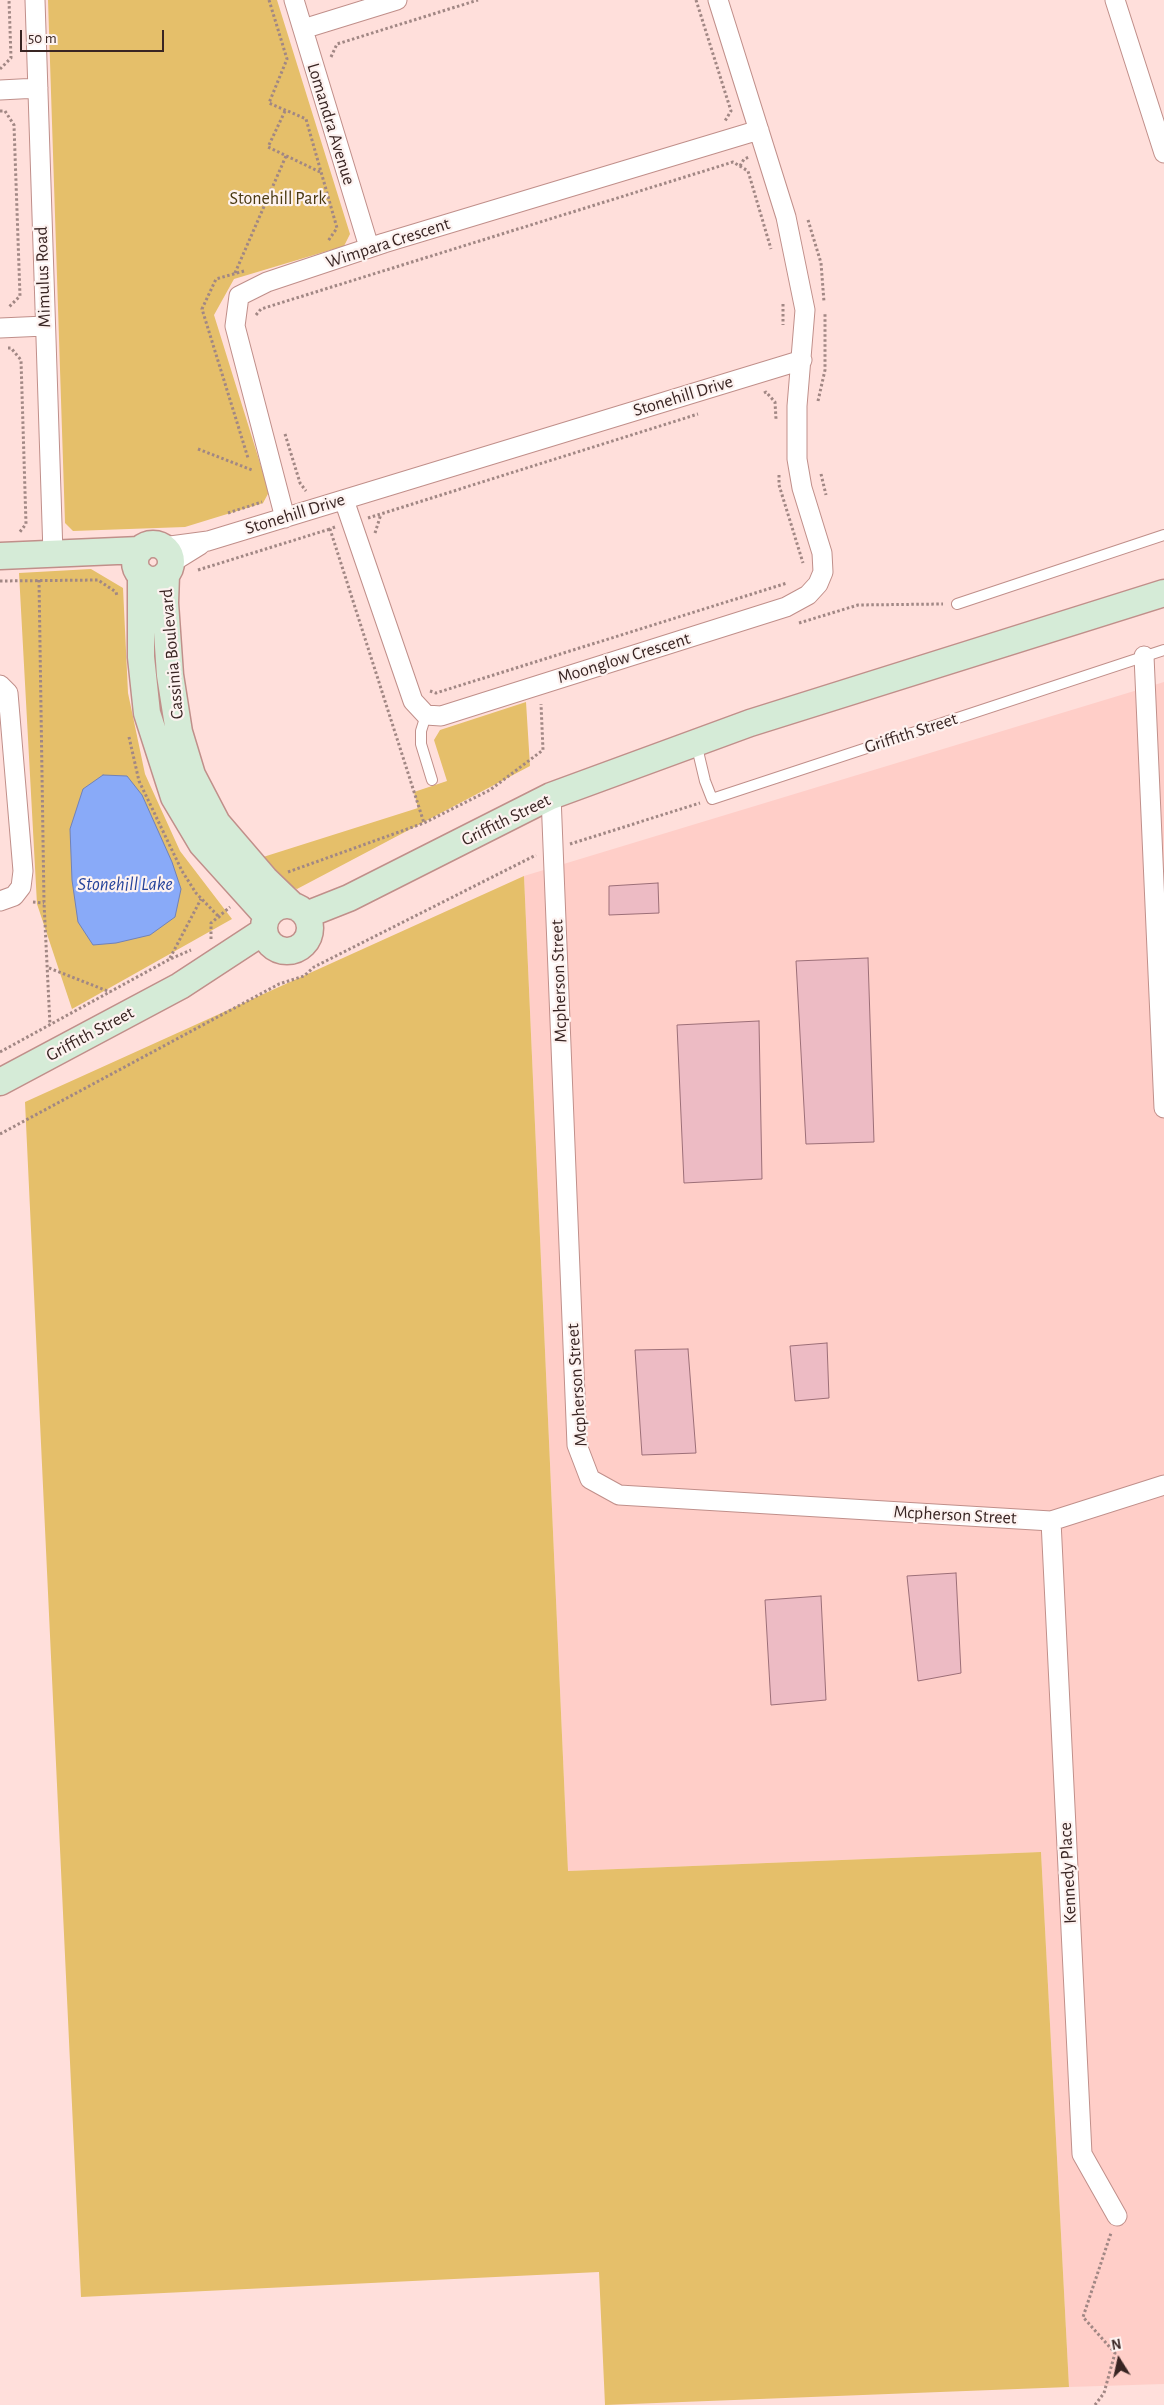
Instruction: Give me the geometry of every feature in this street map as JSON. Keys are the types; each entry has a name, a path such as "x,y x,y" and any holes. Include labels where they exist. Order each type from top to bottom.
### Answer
{"street":[{"name":"Mimulus Road","path":"35,0 44,326 53,554"},
{"name":"Lomandra Avenue","path":"294,0 369,248"},
{"path":"303,29 397,0"},
{"path":"718,0 786,217 806,310 802,360"},
{"path":"1115,0 1164,153"},
{"path":"0,90 38,88"},
{"name":"Wimpara Crescent","path":"285,518 235,326 239,296 267,282 369,248 759,130"},
{"path":"0,328 44,326"},
{"name":"Stonehill Drive","path":"153,563 208,541 802,360"},
{"name":"Moonglow Crescent","path":"426,715 441,716 758,616 794,604 808,595 818,584 823,572 822,553 802,488 797,459 796,406 802,360"},
{"path":"344,500 414,701 426,715"},
{"path":"8,546 53,554 90,553 153,563"},
{"name":"Cassinia Boulevard","path":"153,563 141,657 147,712 160,759 174,797 202,844 255,886 303,916"},
{"name":"Griffith Street","path":"0,1082 180,986 269,932 278,907 303,916 349,898 552,796 750,723 1164,593"},
{"path":"1144,656 1164,1108"},
{"path":"0,685 8,693 23,871 21,887 14,896 0,901"},
{"name":"Mcpherson Street","path":"552,796 578,1445 590,1479 619,1495 1051,1520 1164,1485"},
{"name":"Cassinia Boulevard","path":"255,886 269,932"},
{"path":"269,932 290,951 299,947 307,940 303,916"},
{"name":"Kennedy Place","path":"1051,1520 1082,2154 1117,2216"}],"lane":[{"path":"957,604 1164,535"},
{"name":"Griffith Street","path":"712,799 1164,650"},
{"path":"426,715 421,731 421,744 432,780"},
{"path":"696,743 705,780 712,799"}],"path":[{"path":"0,69 11,58 9,0"},
{"path":"269,0 286,59 269,104 306,120 336,228 324,247"},
{"path":"334,66 331,56 337,44 478,0"},
{"path":"696,0 730,111 725,122"},
{"path":"0,111 5,111 14,125 20,296 9,308 0,308"},
{"path":"286,111 268,147 321,173"},
{"path":"235,273 286,156"},
{"path":"250,322 261,309 733,162 748,171 772,251"},
{"path":"253,268 216,279 202,309 254,478"},
{"path":"783,296 783,335"},
{"path":"0,348 11,348 21,360 26,524 8,546"},
{"path":"757,395 766,392 775,402 776,420"},
{"path":"195,571 700,413"},
{"path":"219,516 262,502 306,491 300,483 282,426"},
{"path":"198,449 252,470"},
{"path":"779,467 780,485 804,568"},
{"path":"259,494 262,502"},
{"path":"378,541 375,532 381,514"},
{"path":"330,529 424,823"},
{"path":"0,582 39,580 44,893 49,968 50,1026"},
{"path":"422,689 436,694 794,581"},
{"path":"790,626 858,605 957,604"},
{"path":"211,942 211,923 220,918 255,886 424,823 490,790 543,750 541,702"},
{"path":"0,1134 279,984 304,976 314,967 554,846 584,841 712,799"},
{"path":"170,959 201,899"},
{"path":"0,1052 170,959 195,948"},
{"path":"49,968 111,992"},
{"path":"1095,2405 1104,2393 1115,2354 1082,2317 1117,2216"}],"shaded area":[{"path":"1164,682 1164,2384 1069,2387 1041,1852 568,1871 524,876"}],"green space":[{"name":"Stonehill Park","path":"48,0 277,0 350,234 344,246 234,279 214,315 269,492 263,503 185,527 73,531 65,523"},
{"path":"91,569 123,588 128,693 145,774 180,851 232,919 72,1009 37,904 19,573"},
{"path":"526,702 530,766 297,889 278,880 260,858 418,808 414,792 447,781 434,740 440,730"},
{"path":"524,876 568,1871 1041,1852 1069,2387 605,2405 599,2272 81,2297 25,1102"}],"water":[{"name":"Stonehill Lake","path":"103,775 127,776 142,795 172,862 181,889 175,917 150,935 116,943 93,945 78,922 72,880 70,829 83,789"}],"building":[{"path":"658,883 659,913 609,915 609,886"},
{"path":"868,958 874,1142 806,1144 796,961"},
{"path":"759,1021 762,1179 684,1183 677,1025"},
{"path":"827,1343 829,1398 795,1401 790,1346"},
{"path":"688,1349 696,1453 642,1455 635,1350"},
{"path":"956,1573 961,1673 918,1681 907,1576"},
{"path":"821,1596 826,1700 771,1705 765,1600"}]}
